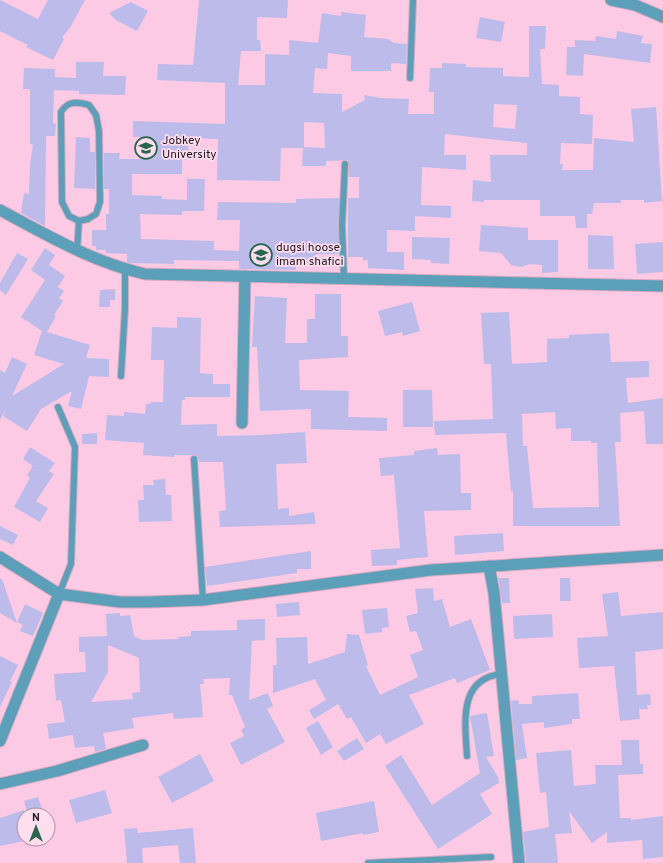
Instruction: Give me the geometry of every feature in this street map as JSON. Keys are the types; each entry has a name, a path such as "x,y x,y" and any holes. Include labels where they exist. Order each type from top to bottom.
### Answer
{"street":[{"path":"611,0 635,5 663,17"},
{"path":"0,210 77,251 125,269 145,274 663,286"},
{"path":"242,423 245,276"},
{"path":"0,557 60,594 120,602 203,600 432,570 663,555"},
{"path":"489,566 494,593 519,863"},
{"path":"0,741 60,594"},
{"path":"0,784 57,771 144,745"}],"lane":[{"path":"410,78 413,0"},
{"path":"73,102 89,105 96,115 99,131 100,202 96,214 88,219 79,221 70,216 62,202 61,112 67,104 73,102"},
{"path":"344,279 342,225 345,164"},
{"path":"77,251 79,221"},
{"path":"121,376 125,309 125,269"},
{"path":"58,407 75,447 71,564 60,594"},
{"path":"194,459 203,600"},
{"path":"467,756 465,712 471,692 488,675 502,674"},
{"path":"368,863 492,857"}],"building":[{"path":"0,0 38,19 48,0 85,0 70,28 62,37 64,39 53,60 26,47 28,45 0,31"},
{"path":"199,0 288,0 287,18 257,17 257,40 260,40 261,51 241,51 238,85 265,85 265,54 289,55 289,40 318,43 322,13 341,16 341,12 366,15 364,37 388,39 394,43 407,44 406,64 391,63 391,71 351,71 351,56 328,53 327,69 315,68 313,93 342,94 342,112 365,100 364,95 381,98 409,99 408,114 434,114 434,92 429,92 430,68 442,68 442,63 466,64 466,67 503,68 503,76 529,77 529,26 546,26 545,49 540,49 542,84 559,85 559,96 580,97 580,114 593,115 592,144 561,143 560,164 563,164 562,170 593,170 594,138 634,142 631,109 656,107 662,201 644,203 644,200 621,200 621,203 594,203 592,214 587,214 587,228 576,228 575,216 540,216 540,200 472,201 473,180 491,182 490,155 527,155 527,143 445,134 444,155 466,155 466,170 422,167 421,205 451,206 451,218 415,216 415,231 387,230 387,252 404,252 404,270 368,268 368,260 363,260 363,257 348,257 348,198 359,198 359,177 349,177 348,160 326,161 326,166 302,166 303,148 281,148 280,181 217,180 218,139 188,138 189,157 182,157 182,174 132,174 132,195 162,196 162,199 187,200 187,179 205,179 204,211 182,211 182,215 140,214 141,239 214,241 214,250 239,251 240,220 217,220 218,202 296,203 296,199 339,198 339,254 316,254 316,263 296,263 296,270 239,269 239,261 174,260 174,264 129,263 127,262 127,254 106,253 106,250 96,250 96,246 92,246 92,230 106,230 106,214 109,214 109,189 104,189 104,153 120,153 119,159 149,159 150,137 133,137 133,121 225,124 225,83 157,80 158,64 193,65","holes":["494,104 517,105 515,129 493,127","304,122 324,123 325,148 304,147"]},
{"path":"131,2 148,11 137,31 116,20 109,13"},
{"path":"480,17 505,22 501,42 476,38"},
{"path":"617,31 643,36 641,43 652,44 650,63 584,54 583,76 566,75 567,47 575,47 575,40 595,41 596,36 616,39"},
{"path":"76,62 104,62 103,76 126,76 125,95 79,94 79,91 54,90 53,123 56,124 55,136 46,136 45,226 21,213 24,193 29,194 30,164 33,145 30,144 30,89 23,89 24,68 55,69 55,77 76,78"},
{"path":"76,137 90,138 90,152 95,152 95,189 74,188"},
{"path":"481,225 528,228 528,240 558,240 558,272 542,273 542,265 529,264 522,267 511,265 501,253 479,251"},
{"path":"588,235 613,236 614,269 588,269"},
{"path":"412,237 450,238 449,264 431,263 431,260 412,259"},
{"path":"663,242 663,272 637,274 635,244"},
{"path":"45,248 55,255 49,265 65,276 58,287 64,291 59,298 63,301 54,315 56,316 47,332 90,345 86,358 109,359 109,377 89,376 81,409 68,406 72,391 41,409 27,431 3,416 5,413 4,412 0,420 0,370 5,373 12,357 27,364 12,396 64,364 34,355 42,331 21,317 45,280 31,270"},
{"path":"17,253 28,259 6,295 0,290 0,283"},
{"path":"115,289 115,300 110,300 110,307 99,307 100,290"},
{"path":"315,294 341,294 341,336 348,336 348,357 299,360 300,390 349,391 348,417 387,418 387,431 311,429 311,409 260,411 257,347 252,347 255,296 287,298 285,343 307,343 307,319 315,319"},
{"path":"412,302 420,331 403,336 402,332 385,336 378,311"},
{"path":"509,312 512,364 547,362 547,339 569,338 569,335 609,333 611,362 649,361 649,377 626,378 628,403 663,398 663,444 646,444 644,411 620,413 621,442 615,442 620,526 513,526 513,491 511,492 506,433 435,435 434,421 493,419 491,364 484,364 481,313","holes":["555,412 556,429 571,428 571,441 591,441 591,443 597,443 599,507 533,508 527,446 523,446 522,414"]},
{"path":"177,317 201,318 200,373 213,374 213,384 230,384 230,397 185,397 185,400 182,400 181,425 217,424 217,436 305,432 307,463 276,464 278,509 289,508 289,516 314,512 316,524 220,527 219,511 226,510 223,462 199,462 198,457 194,455 174,455 174,457 143,455 144,443 105,440 107,415 124,416 124,412 145,414 146,404 150,404 151,402 163,402 164,360 151,360 152,327 177,328"},
{"path":"403,390 432,390 433,427 403,427"},
{"path":"97,433 97,444 82,444 82,434"},
{"path":"30,447 55,463 49,471 54,474 36,501 48,508 40,522 14,507 30,478 27,475 33,466 23,459"},
{"path":"437,448 438,455 460,454 461,493 471,493 471,510 424,511 428,557 397,560 397,565 372,566 371,550 400,548 394,475 381,476 379,458 414,455 414,451"},
{"path":"165,479 166,495 171,495 172,521 139,522 138,500 144,500 143,485 154,485 153,480"},
{"path":"0,526 18,535 13,545 0,539"},
{"path":"503,533 504,551 455,555 454,536"},
{"path":"311,551 311,569 297,569 297,573 207,586 205,567"},
{"path":"498,578 509,578 510,603 502,603"},
{"path":"560,578 570,578 571,601 560,601"},
{"path":"0,579 2,579 17,623 0,613"},
{"path":"433,588 434,601 442,599 450,627 471,619 490,670 457,683 455,678 409,695 424,724 386,744 380,734 366,743 351,717 347,719 338,704 314,719 309,710 326,700 315,679 273,693 273,665 277,665 276,638 307,637 308,664 345,652 347,634 359,635 368,665 366,666 380,695 418,677 410,655 423,650 416,631 410,632 406,616 418,613 415,589"},
{"path":"618,592 621,616 663,612 663,649 635,652 637,695 650,694 651,705 647,705 648,709 639,709 640,719 620,721 614,666 579,668 577,638 608,636 602,594"},
{"path":"299,602 300,615 277,617 276,604"},
{"path":"25,604 43,613 33,636 20,631 23,625 17,622"},
{"path":"387,608 389,627 382,628 382,632 365,634 362,610"},
{"path":"120,613 120,616 130,615 134,636 142,640 178,639 178,637 191,636 191,631 237,630 237,620 265,619 265,640 252,641 249,700 268,693 273,706 267,709 285,742 241,765 230,743 244,736 241,730 245,727 232,695 229,695 230,678 203,679 204,684 200,684 203,717 174,719 173,713 132,718 134,728 103,733 106,749 95,752 94,746 75,748 73,735 49,739 47,724 65,722 61,700 56,701 54,674 86,672 85,652 79,652 79,637 107,636 106,614","holes":["108,645 139,658 140,692 132,693 133,699 91,702 108,672"]},
{"path":"552,614 553,637 514,639 513,616"},
{"path":"0,656 18,665 0,707"},
{"path":"578,693 580,719 572,719 572,724 544,728 544,722 522,724 527,758 516,760 511,701 518,700 519,704 532,704 532,696"},
{"path":"487,713 494,756 486,757 498,777 499,783 480,794 492,814 438,849 385,766 401,755 432,805 480,773 470,716"},
{"path":"318,721 333,747 321,755 306,728"},
{"path":"357,738 364,749 344,761 337,751"},
{"path":"621,740 639,740 640,764 643,764 643,774 618,775 620,818 631,818 631,820 663,816 663,857 643,859 642,840 607,843 607,832 592,843 569,811 572,833 555,834 558,863 526,863 523,832 549,827 546,792 540,793 536,753 571,750 574,786 596,784 595,765 622,765"},
{"path":"200,754 214,781 172,803 158,777"},
{"path":"105,790 112,813 76,823 69,800"},
{"path":"38,797 41,807 26,807 24,801"},
{"path":"374,801 379,832 363,835 363,833 321,841 316,813"},
{"path":"16,813 16,843 0,846 0,818"},
{"path":"137,828 138,833 193,828 196,863 180,863 178,845 142,848 143,863 127,863 124,829"}],"place":[{"name":"Jobkey University","path":"146,148"},
{"name":"dugsi hoose imam shafici","path":"261,255"}]}
